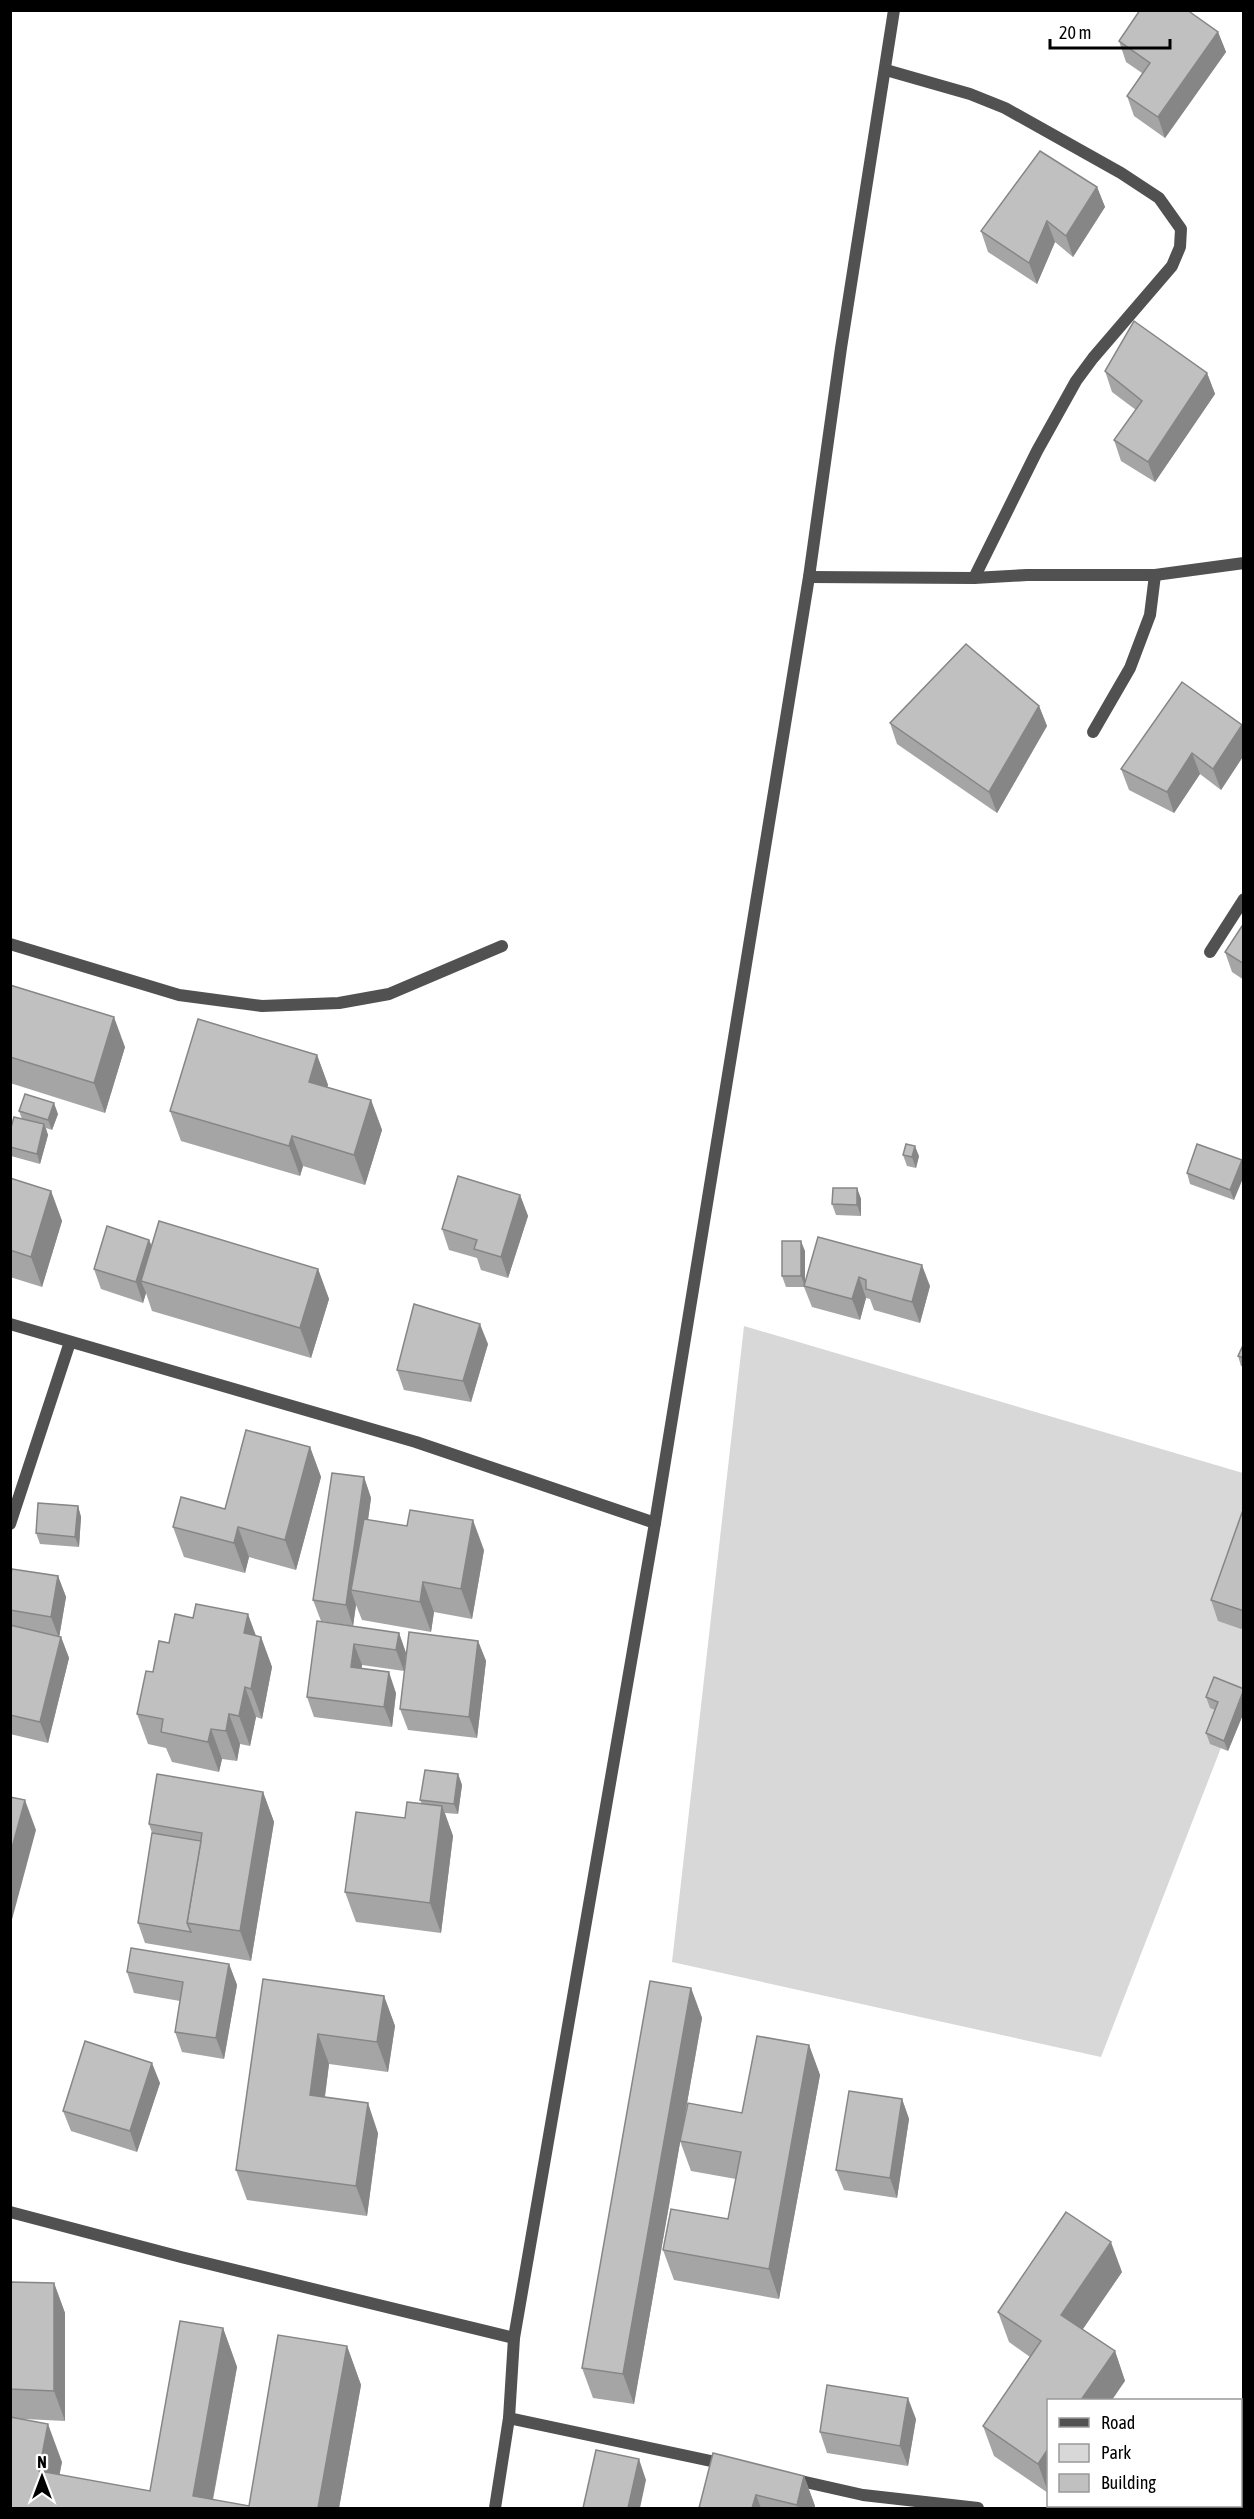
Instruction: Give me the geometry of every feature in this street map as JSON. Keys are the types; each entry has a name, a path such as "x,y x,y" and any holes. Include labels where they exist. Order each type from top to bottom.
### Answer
{"street":[{"path":"495,2508 509,2418 514,2338 656,1523 809,577 841,348 894,10"},
{"path":"885,70 970,94 1005,108 1122,173 1159,198 1181,229 1180,247 1172,266 1076,381 1037,451 974,578"},
{"path":"809,577 974,578 1027,575 1155,575 1244,563"},
{"path":"1093,732 1130,668 1150,615 1155,575"},
{"path":"1210,952 1244,899"},
{"path":"10,944 179,995 262,1006 339,1003 389,994 502,946"},
{"path":"10,1324 416,1442 656,1523"},
{"path":"10,1524 70,1342"},
{"path":"10,2212 181,2257 514,2338"},
{"path":"509,2418 737,2466"},
{"path":"783,2477 863,2495 978,2508"}],"green space":[{"path":"744,1326 1243,1473 1243,1691 1101,2057 672,1962"}],"building":[{"path":"1140,10 1187,10 1218,32 1158,117 1127,96 1150,63 1119,41"},
{"path":"1040,151 1097,187 1066,236 1047,221 1029,263 981,231"},
{"path":"1134,321 1207,373 1148,462 1114,440 1142,401 1105,371"},
{"path":"966,644 1039,706 989,792 890,723"},
{"path":"1182,682 1242,725 1213,769 1192,753 1167,792 1121,769"},
{"path":"1244,923 1244,964 1225,952"},
{"path":"10,985 114,1017 94,1083 10,1057"},
{"path":"198,1019 317,1055 309,1082 371,1100 354,1155 292,1136 289,1146 170,1111"},
{"path":"25,1094 54,1103 48,1120 19,1111"},
{"path":"14,1117 44,1124 37,1154 10,1147 10,1131"},
{"path":"906,1144 915,1146 912,1157 903,1155"},
{"path":"1197,1144 1242,1160 1230,1190 1187,1173"},
{"path":"458,1176 520,1195 501,1257 474,1249 477,1240 442,1229"},
{"path":"10,1178 51,1191 31,1257 10,1250"},
{"path":"833,1188 857,1188 857,1205 832,1204"},
{"path":"159,1221 318,1269 300,1328 141,1281"},
{"path":"107,1226 149,1240 136,1282 94,1269"},
{"path":"818,1237 922,1265 912,1302 866,1289 866,1280 859,1277 852,1299 804,1286"},
{"path":"782,1241 801,1241 801,1276 782,1276"},
{"path":"414,1304 480,1324 463,1381 397,1370"},
{"path":"1244,1343 1244,1358 1238,1356"},
{"path":"246,1430 310,1447 285,1540 238,1527 234,1543 173,1527 181,1497 225,1509"},
{"path":"332,1473 364,1477 346,1605 313,1600"},
{"path":"38,1503 78,1506 75,1537 36,1533"},
{"path":"1244,1507 1244,1611 1211,1600"},
{"path":"410,1510 473,1520 461,1589 423,1582 420,1602 351,1590 364,1519 407,1526"},
{"path":"12,1569 58,1576 51,1617 10,1610"},
{"path":"196,1604 248,1614 244,1633 261,1637 251,1689 245,1687 239,1716 229,1714 226,1731 211,1729 208,1742 161,1732 163,1719 137,1714 146,1671 153,1672 159,1641 169,1643 175,1614 193,1618"},
{"path":"317,1621 399,1633 396,1650 354,1644 351,1667 389,1672 384,1707 307,1697"},
{"path":"10,1625 61,1637 40,1722 10,1715"},
{"path":"409,1632 478,1641 469,1717 400,1709"},
{"path":"1214,1677 1244,1689 1224,1741 1206,1733 1218,1702 1206,1697"},
{"path":"425,1770 458,1774 454,1804 420,1800"},
{"path":"157,1774 263,1792 240,1931 187,1923 202,1833 149,1824"},
{"path":"10,1797 25,1800 10,1855"},
{"path":"407,1802 442,1806 430,1903 345,1892 356,1812 405,1818"},
{"path":"152,1833 201,1841 187,1923 191,1932 138,1923"},
{"path":"131,1948 229,1964 216,2038 175,2032 183,1982 127,1972"},
{"path":"263,1979 384,1996 377,2042 318,2034 310,2095 368,2103 356,2186 236,2170"},
{"path":"650,1981 691,1988 623,2374 582,2368"},
{"path":"757,2036 809,2045 769,2269 663,2250 671,2209 728,2219 741,2152 680,2141 688,2103 742,2113"},
{"path":"85,2041 152,2063 130,2131 63,2111"},
{"path":"849,2091 902,2099 890,2178 836,2170"},
{"path":"1066,2212 1111,2242 1061,2315 1115,2351 1082,2399 1047,2399 1047,2450 1038,2464 983,2426 1041,2341 998,2312"},
{"path":"10,2282 54,2283 54,2391 10,2389"},
{"path":"180,2321 223,2328 193,2496 249,2506 278,2335 347,2346 318,2508 10,2508 10,2417 48,2424 39,2471 150,2491"},
{"path":"827,2385 908,2398 900,2446 820,2432"},
{"path":"596,2450 639,2459 628,2508 583,2508"},
{"path":"713,2453 804,2476 797,2505 756,2495 752,2508 699,2508"}]}
